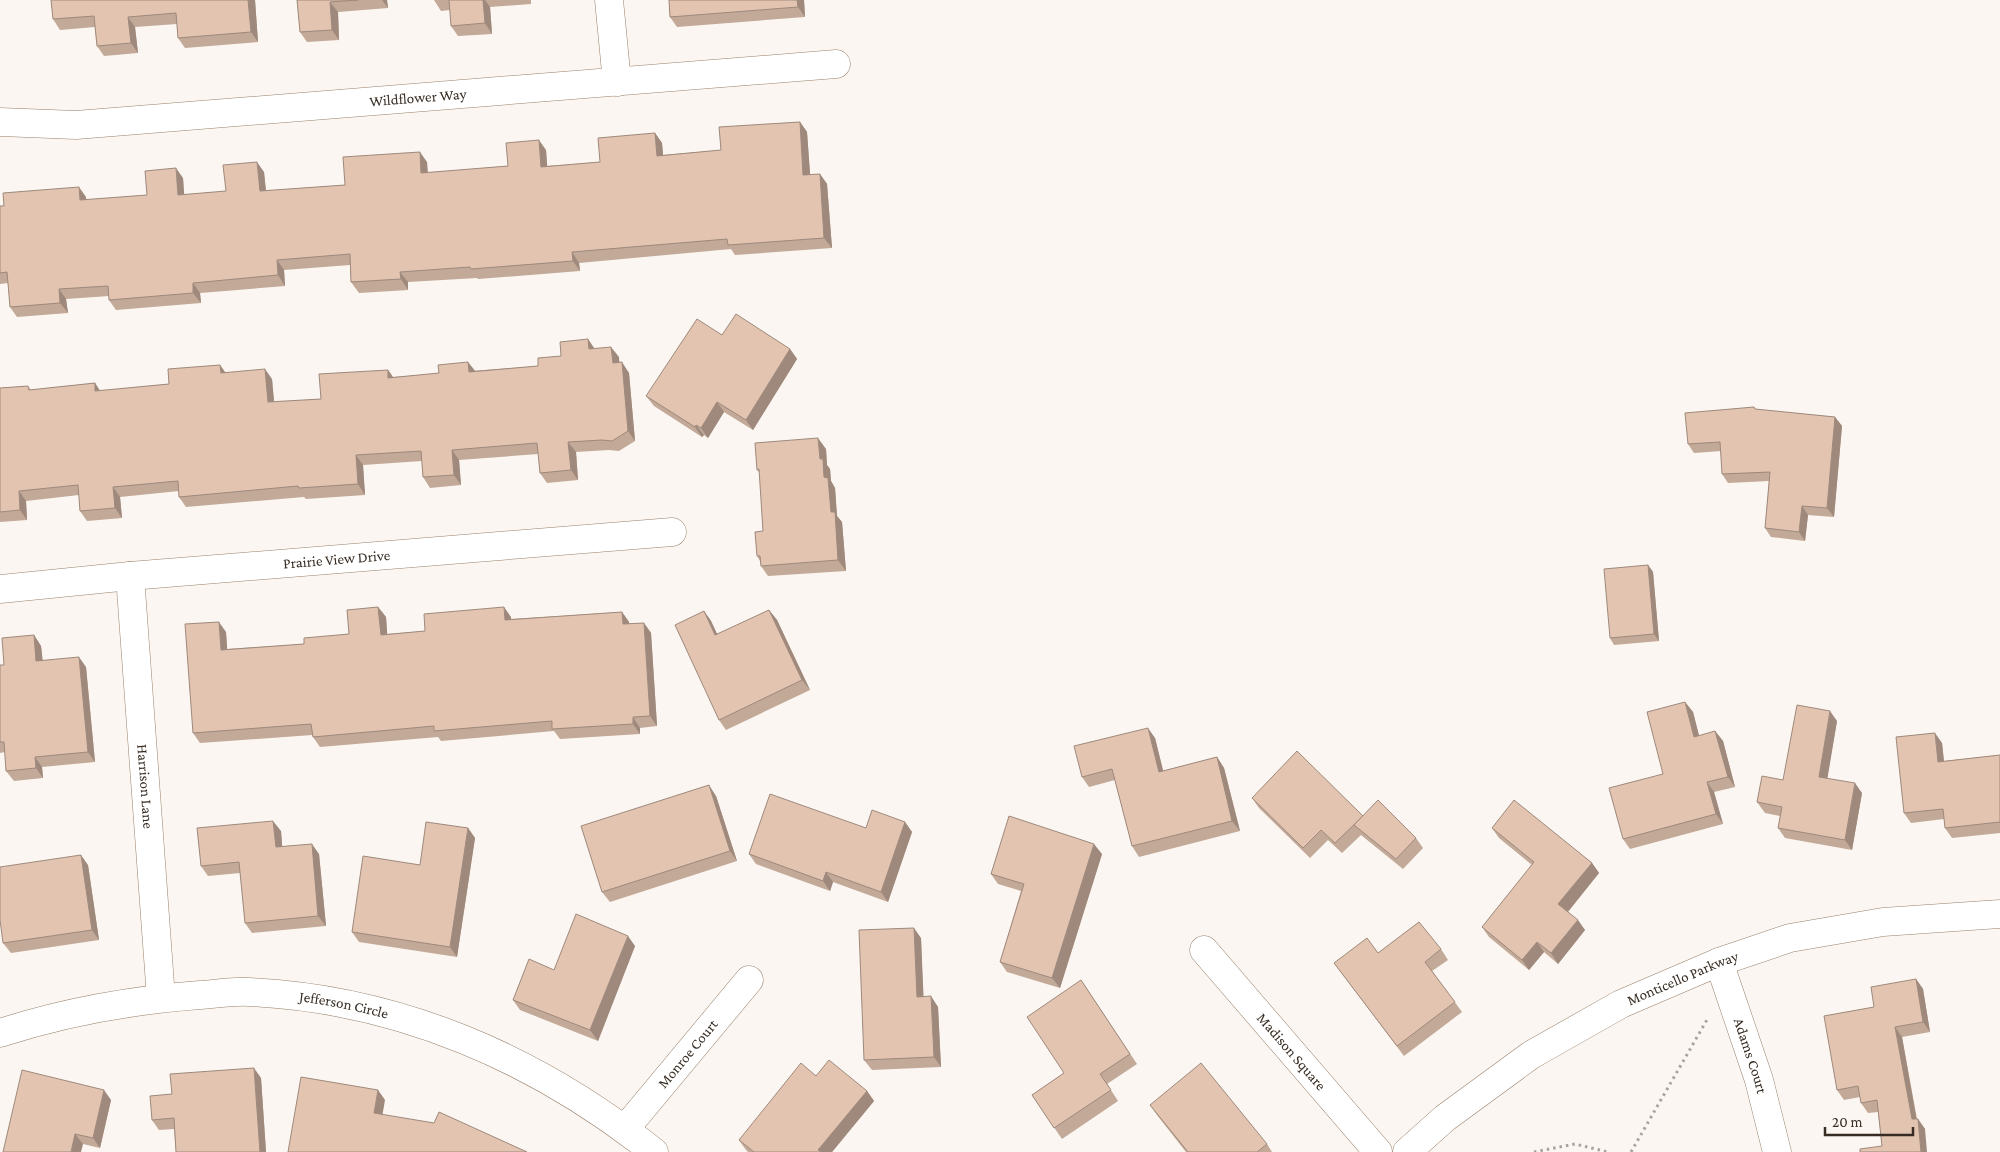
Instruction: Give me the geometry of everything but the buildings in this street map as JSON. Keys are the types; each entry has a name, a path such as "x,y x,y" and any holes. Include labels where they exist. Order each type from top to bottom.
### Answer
{"street":[{"path":"609,0 617,82"},
{"name":"Wildflower Way","path":"0,122 76,125 836,64"},
{"name":"Prairie View Drive","path":"0,589 130,576 672,532"},
{"name":"Harrison Lane","path":"130,576 161,998"},
{"name":"Monticello Parkway","path":"1407,1152 1445,1118 1532,1055 1621,1004 1723,974 1790,938 1883,922 2000,914"},
{"name":"Madison Square","path":"1204,950 1378,1152"},
{"name":"Adams Court","path":"1723,974 1759,1080 1777,1152"},
{"name":"Monroe Court","path":"626,1129 749,980"},
{"name":"Jefferson Circle","path":"0,1033 44,1019 161,998 248,992 323,1000 384,1012 443,1030 511,1060 570,1091 626,1129 654,1152"}],"path":[{"path":"1631,1152 1723,974"},
{"path":"1534,1152 1575,1144 1608,1152"}]}
